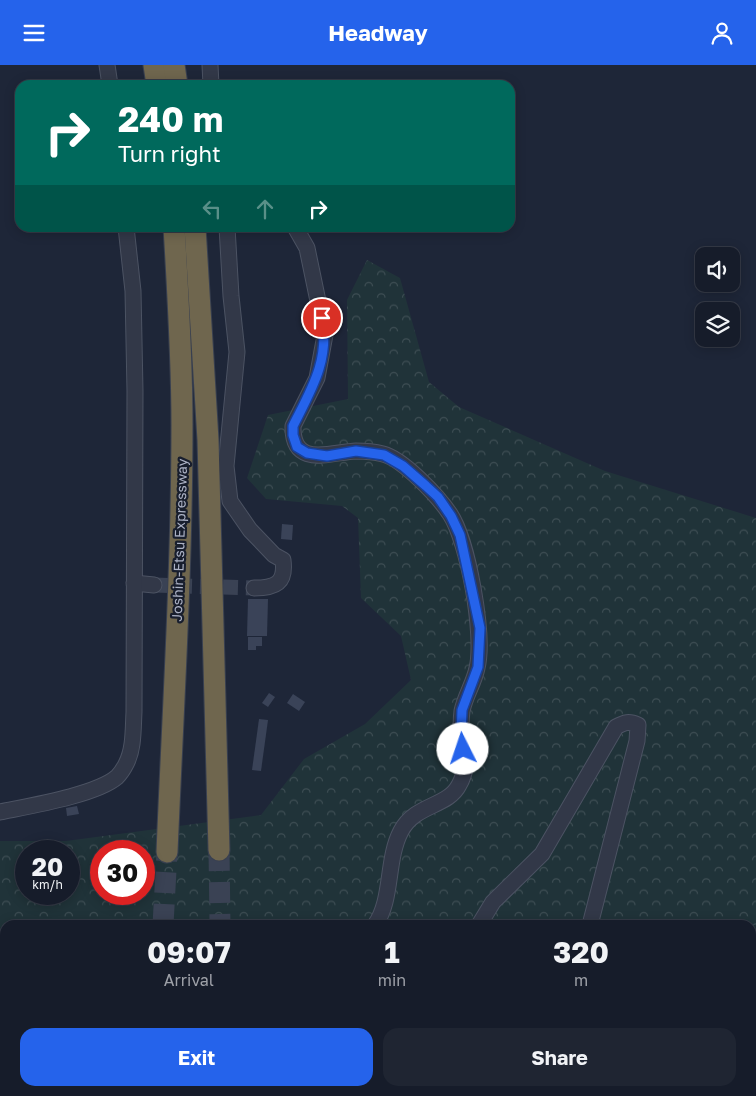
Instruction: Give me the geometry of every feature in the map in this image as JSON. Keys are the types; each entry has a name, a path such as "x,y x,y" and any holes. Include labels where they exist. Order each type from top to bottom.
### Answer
{"highway":[{"path":"154,65 156,80"},
{"path":"174,65 176,80"},
{"name":"Joshin-Etsu Expressway","path":"167,852 179,581 181,479 180,362 174,232"},
{"name":"Joshin-Etsu Expressway","path":"195,232 208,440 219,850"}],"street":[{"path":"107,65 109,80"},
{"path":"0,811 72,796 102,786 118,777 131,751 134,712 135,391 133,291 127,232"},
{"path":"227,232 231,297 237,352 226,466 230,501 250,530 274,555 283,560 285,571 280,581 270,588 254,588"},
{"path":"298,232 307,248 325,335 317,378 293,426 293,435 297,447 307,453 327,456 356,451 384,455 403,466 438,497 451,516 460,535 480,628 478,667 462,710 461,734 466,763 458,787 444,801 424,809 411,817 400,832 381,916 378,920"},
{"path":"134,583 154,585"},
{"path":"482,920 493,902 542,855 616,727 624,722 630,722 638,725 637,741 590,920"}],"green space":[{"path":"367,260 400,278 429,382 459,407 605,471 756,518 756,920 0,920 0,841 15,841 15,905 80,905 80,840 74,840 261,815 304,759 365,724 411,680 401,636 361,598 358,518 342,506 266,499 247,478 268,415 348,399 347,300"}],"building":[{"path":"282,524 293,525 292,540 281,539"},
{"path":"248,599 268,599 267,636 247,636"},
{"path":"248,637 262,637 262,646 256,646 256,650 248,650"},
{"path":"269,693 275,697 268,707 262,703"},
{"path":"293,694 305,702 299,711 287,703"},
{"path":"259,719 268,720 261,771 252,770"},
{"path":"77,806 79,814 67,816 66,808"}],"tunnel":[{"path":"154,585 254,588"},
{"path":"219,850 220,920"},
{"path":"163,920 167,852"}],"route":[{"path":"322,318 325,335 322,358 317,378 293,426 293,435 297,447 307,453 327,456 356,451 384,455 403,466 438,497 451,516 460,535 480,628 478,667 462,710 461,734 463,749"}]}
